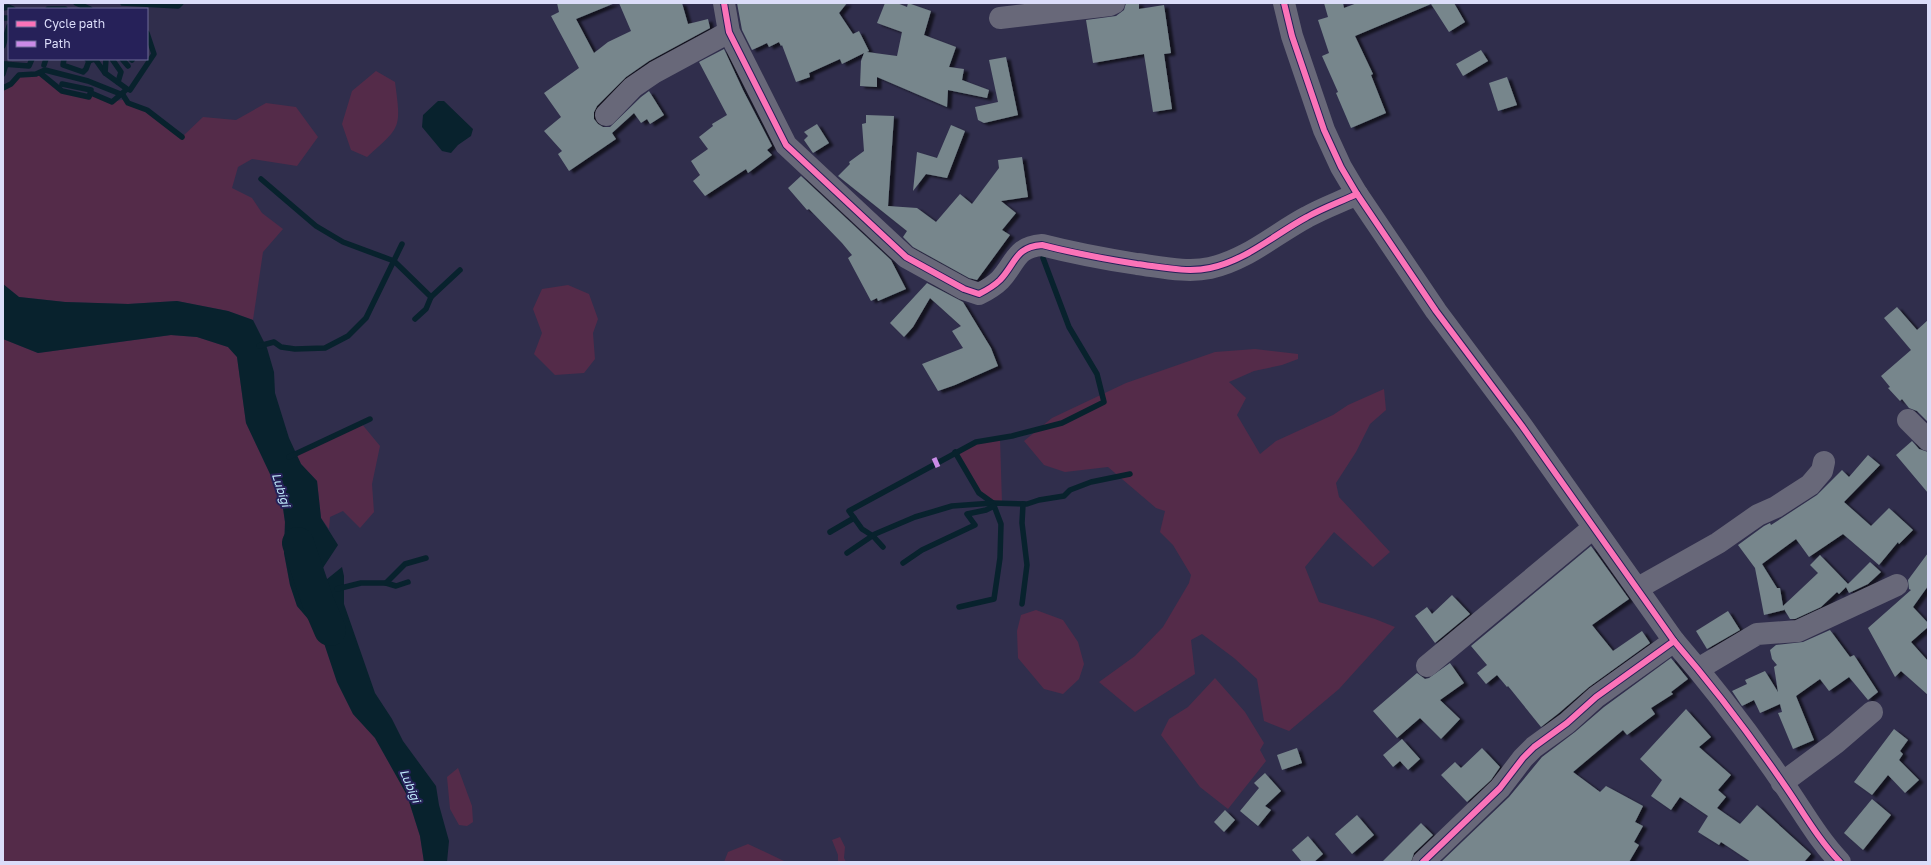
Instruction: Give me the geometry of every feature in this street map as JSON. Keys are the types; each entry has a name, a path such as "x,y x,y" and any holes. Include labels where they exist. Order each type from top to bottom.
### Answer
{"street":[{"path":"724,3 729,32 786,145 906,257 964,290 979,294 990,289 1001,280 1024,249 1042,245 1105,259 1159,267 1186,270 1210,268 1230,262 1252,251 1306,217 1357,194"},
{"path":"1000,18 1110,5 1114,3"},
{"path":"1284,3 1292,36 1324,130 1341,167 1357,194 1436,311 1522,426 1593,528 1638,588 1674,641 1698,669 1782,783 1823,845 1840,862"},
{"path":"606,115 633,87 655,72 729,32"},
{"path":"1908,420 1928,440"},
{"path":"1638,588 1718,543 1758,515 1776,507 1810,485 1822,471 1824,462"},
{"path":"1427,666 1593,528"},
{"path":"1698,669 1757,634 1798,631 1897,585"},
{"path":"1423,862 1500,788 1523,758 1534,747 1567,723 1596,697 1674,641"},
{"path":"1782,783 1836,743 1872,712"}],"shaded area":[{"path":"376,71 395,82 398,118 393,132 367,157 351,150 342,124 352,91"},
{"path":"40,73 62,91 88,97 91,93 112,102 126,99 128,103 147,110 182,137 203,117 236,120 266,103 296,107 318,137 297,166 252,159 238,167 232,188 252,198 262,213 283,229 263,252 253,320 228,311 177,301 128,304 65,302 19,297 3,284 3,88 11,84 19,75"},
{"path":"568,285 589,294 598,319 593,333 595,359 584,373 555,375 534,354 542,333 533,309 542,289"},
{"path":"171,335 197,337 228,347 237,357 246,423 271,476 283,508 285,522 284,553 290,585 297,606 321,634 337,682 353,714 375,738 407,795 420,836 424,862 3,862 3,339 38,353"},
{"path":"1255,349 1298,354 1298,359 1282,365 1254,371 1229,382 1246,398 1237,415 1260,454 1276,441 1333,415 1348,405 1384,389 1386,410 1370,424 1356,452 1336,483 1339,497 1390,552 1373,567 1334,532 1305,567 1319,602 1375,619 1395,627 1339,689 1289,731 1264,721 1257,679 1234,658 1202,634 1191,640 1195,674 1135,712 1099,682 1135,656 1163,627 1189,583 1191,575 1173,545 1160,532 1165,511 1156,508 1108,467 1065,472 1044,465 1024,441 1052,418 1126,383 1215,352"},
{"path":"361,423 380,446 372,484 374,512 360,528 343,511 330,517 329,529 321,518 317,481 301,464 296,454"},
{"path":"1000,438 1002,503 985,497 979,491 968,476 955,452 976,442"},
{"path":"1036,610 1063,620 1078,642 1084,664 1079,679 1063,694 1044,689 1018,658 1017,631 1021,615"},
{"path":"1215,678 1245,712 1264,743 1260,750 1266,761 1228,809 1200,787 1161,735 1169,719 1188,707"},
{"path":"458,768 472,806 473,822 467,826 459,825 450,809 447,777"},
{"path":"840,837 845,847 844,858 846,862 838,862 838,855 832,840"},
{"path":"748,844 785,862 724,862 728,852"}],"water":[{"path":"438,101 444,101 473,129 471,136 458,145 451,153 442,151 422,127 423,115"},
{"path":"3,284 19,297 65,302 128,304 177,301 228,311 253,320 267,348 274,372 275,393 289,438 301,464 317,481 321,518 338,545 311,586 311,592 342,567 344,576 344,604 375,693 392,719 403,741 436,786 439,805 449,841 447,862 424,862 420,836 407,795 375,738 353,714 337,682 321,634 297,606 290,585 284,553 285,522 283,508 271,476 246,423 237,357 228,347 197,337 171,335 38,353 3,339"}],"building":[{"path":"557,3 615,3 576,19 594,53 608,42 631,31 619,3 682,3 688,24 708,19 710,28 649,61 626,77 597,106 594,112 594,119 603,127 610,127 649,91 664,115 650,124 647,119 641,123 634,113 612,133 616,139 569,171 558,154 562,151 544,131 561,117 544,93 579,68 551,16 559,12"},
{"path":"737,3 847,3 839,13 853,34 859,31 869,51 867,52 897,56 902,32 877,23 885,3 897,3 907,7 908,3 931,11 924,35 956,47 949,67 964,69 962,80 989,90 987,98 948,90 947,107 877,77 877,87 860,86 861,61 864,53 842,64 840,59 809,73 810,77 796,82 782,45 781,46 779,42 769,47 767,43 752,50 742,30"},
{"path":"1126,3 1139,3 1139,9 1164,5 1171,53 1164,54 1172,109 1153,112 1144,54 1093,63 1086,20 1116,16 1124,10"},
{"path":"1324,3 1343,3 1344,8 1357,3 1454,3 1465,22 1449,32 1431,4 1355,36 1373,74 1371,75 1386,113 1351,128 1336,93 1338,92 1322,56 1329,53 1318,20 1328,17"},
{"path":"724,49 772,146 767,150 772,155 748,173 746,169 705,196 693,181 700,175 691,161 708,149 699,137 713,126 712,124 727,115 699,62"},
{"path":"1481,50 1488,61 1463,76 1456,64"},
{"path":"1006,57 1018,115 984,123 978,120 975,107 998,102 989,60"},
{"path":"1507,77 1517,105 1498,111 1489,83"},
{"path":"866,115 894,116 888,206 917,208 936,222 960,194 972,204 999,168 998,160 1022,157 1028,197 1001,201 1016,213 1002,230 1010,235 977,280 969,278 913,247 903,237 907,231 838,176 850,164 849,162 864,151 862,124 866,123"},
{"path":"817,124 829,143 813,153 804,140 808,136 804,132"},
{"path":"951,125 965,131 947,178 926,174 913,191 917,152 937,158"},
{"path":"801,176 891,260 906,289 878,301 877,298 871,301 848,258 852,255 809,209 807,210 788,188"},
{"path":"927,283 963,302 991,348 998,366 938,391 922,364 963,348 952,331 961,326 930,298 913,327 904,337 890,323"},
{"path":"1897,307 1917,330 1928,320 1928,422 1917,411 1909,408 1902,399 1900,401 1888,388 1890,387 1881,376 1911,350 1884,318"},
{"path":"1912,441 1919,449 1928,452 1928,493 1896,455"},
{"path":"1868,455 1880,465 1844,502 1871,526 1889,508 1913,530 1899,544 1898,542 1879,565 1843,534 1809,557 1796,539 1762,564 1777,588 1780,588 1783,606 1818,573 1810,565 1820,555 1848,584 1870,562 1881,572 1868,584 1849,593 1846,587 1839,594 1837,592 1821,607 1795,619 1790,619 1784,609 1764,615 1755,568 1738,545 1764,526 1770,523 1771,525 1817,495 1842,470 1849,477"},
{"path":"1591,546 1629,599 1592,625 1613,651 1642,631 1650,643 1589,687 1541,727 1508,686 1507,687 1497,675 1486,684 1477,673 1487,665 1471,646"},
{"path":"1928,553 1928,586 1913,607 1928,623 1928,627 1911,642 1928,661 1928,695 1901,671 1895,677 1868,628 1911,590 1909,589 1908,580"},
{"path":"1452,595 1470,614 1435,643 1415,616 1427,607 1432,614"},
{"path":"1728,611 1740,630 1707,649 1696,631"},
{"path":"1830,630 1850,657 1854,655 1878,692 1868,700 1849,677 1829,691 1820,679 1796,696 1814,740 1793,749 1778,713 1782,712 1780,704 1760,713 1754,700 1742,706 1732,691 1747,684 1745,680 1765,671 1778,692 1774,667 1777,665 1772,659 1770,650 1776,645 1803,642"},
{"path":"1671,658 1688,679 1671,692 1673,694 1651,708 1655,714 1627,735 1623,730 1573,772 1600,792 1606,786 1643,806 1635,822 1643,826 1634,842 1639,845 1629,862 1441,862 1509,797 1542,757 1575,732 1604,707"},
{"path":"1450,663 1464,683 1440,700 1460,719 1441,739 1420,718 1397,738 1373,711 1417,673 1425,679 1429,678"},
{"path":"1686,709 1711,737 1699,747 1731,775 1718,790 1726,797 1717,808 1740,824 1757,805 1811,854 1804,862 1751,862 1721,842 1719,845 1698,832 1708,816 1680,797 1671,810 1651,796 1662,780 1640,759"},
{"path":"1894,729 1908,740 1900,751 1903,754 1899,760 1919,780 1905,793 1888,775 1872,795 1854,782"},
{"path":"1402,739 1420,759 1408,770 1400,761 1393,767 1383,755"},
{"path":"1297,748 1302,763 1282,770 1277,755"},
{"path":"1482,748 1500,767 1491,780 1467,802 1441,775 1455,762 1461,768"},
{"path":"1265,773 1281,791 1265,806 1271,810 1258,826 1240,811 1259,788 1254,783"},
{"path":"1872,799 1891,815 1863,850 1844,833"},
{"path":"1225,810 1235,820 1224,832 1214,822"},
{"path":"1357,815 1374,835 1352,854 1335,834"},
{"path":"1421,823 1433,835 1414,853 1411,862 1382,862"},
{"path":"1308,836 1323,854 1314,862 1302,862 1292,850"}],"waterway":[{"path":"76,3 88,8"},
{"path":"123,3 178,6 181,3"},
{"path":"3,8 10,8"},
{"path":"3,18 8,18"},
{"path":"3,46 8,29"},
{"path":"130,90 154,54 148,36"},
{"path":"3,64 29,66 32,60"},
{"path":"44,65 46,60"},
{"path":"64,60 63,65 83,72 89,61"},
{"path":"88,60 92,60"},
{"path":"96,60 105,73"},
{"path":"91,93 112,102 127,89 105,73 106,60"},
{"path":"113,60 121,72 118,82"},
{"path":"123,60 128,66"},
{"path":"3,74 6,64"},
{"path":"3,88 11,84 19,75 36,74 45,70 88,81 123,95 128,103 147,110 182,137"},
{"path":"40,73 62,91 89,97 91,90 62,84"},
{"path":"261,179 316,226 343,242 394,261 431,297 426,309 415,319"},
{"path":"259,346 274,342 281,347 295,349 325,348 348,336 366,318 402,244"},
{"path":"883,547 873,536 862,529 849,511 976,442 1012,436 1062,423 1104,402 1097,374 1069,327 1043,258"},
{"path":"431,297 460,270"},
{"path":"289,457 370,419"},
{"path":"955,452 979,493 993,503 1001,524 1000,558 994,599 959,607"},
{"path":"847,553 875,534 915,517 952,506 993,503 1027,504 1039,500 1064,496 1070,490 1091,482 1130,474"},
{"path":"1022,604 1027,565 1022,523 1023,504"},
{"path":"903,563 922,550 975,525 967,514 986,510 994,506"},
{"path":"830,532 854,518"},
{"name":"Lubigi","path":"298,543 318,602 330,630"},
{"path":"337,589 361,583 386,583 405,564 426,558"},
{"path":"386,583 396,586 408,582"}],"marked path":[{"path":"934,458 938,467"}],"cycle path":[{"path":"724,3 729,32 786,145 906,257 964,289 979,294 1000,280 1021,252 1033,246 1042,245 1101,258 1165,268 1183,270 1210,268 1249,253 1307,217 1357,194"},
{"path":"1284,3 1292,36 1324,130 1341,167 1357,194 1436,311 1522,426 1674,641 1744,729 1817,834 1840,862"},
{"path":"1423,862 1500,788 1523,758 1534,747 1567,723 1596,697 1674,641"}]}
